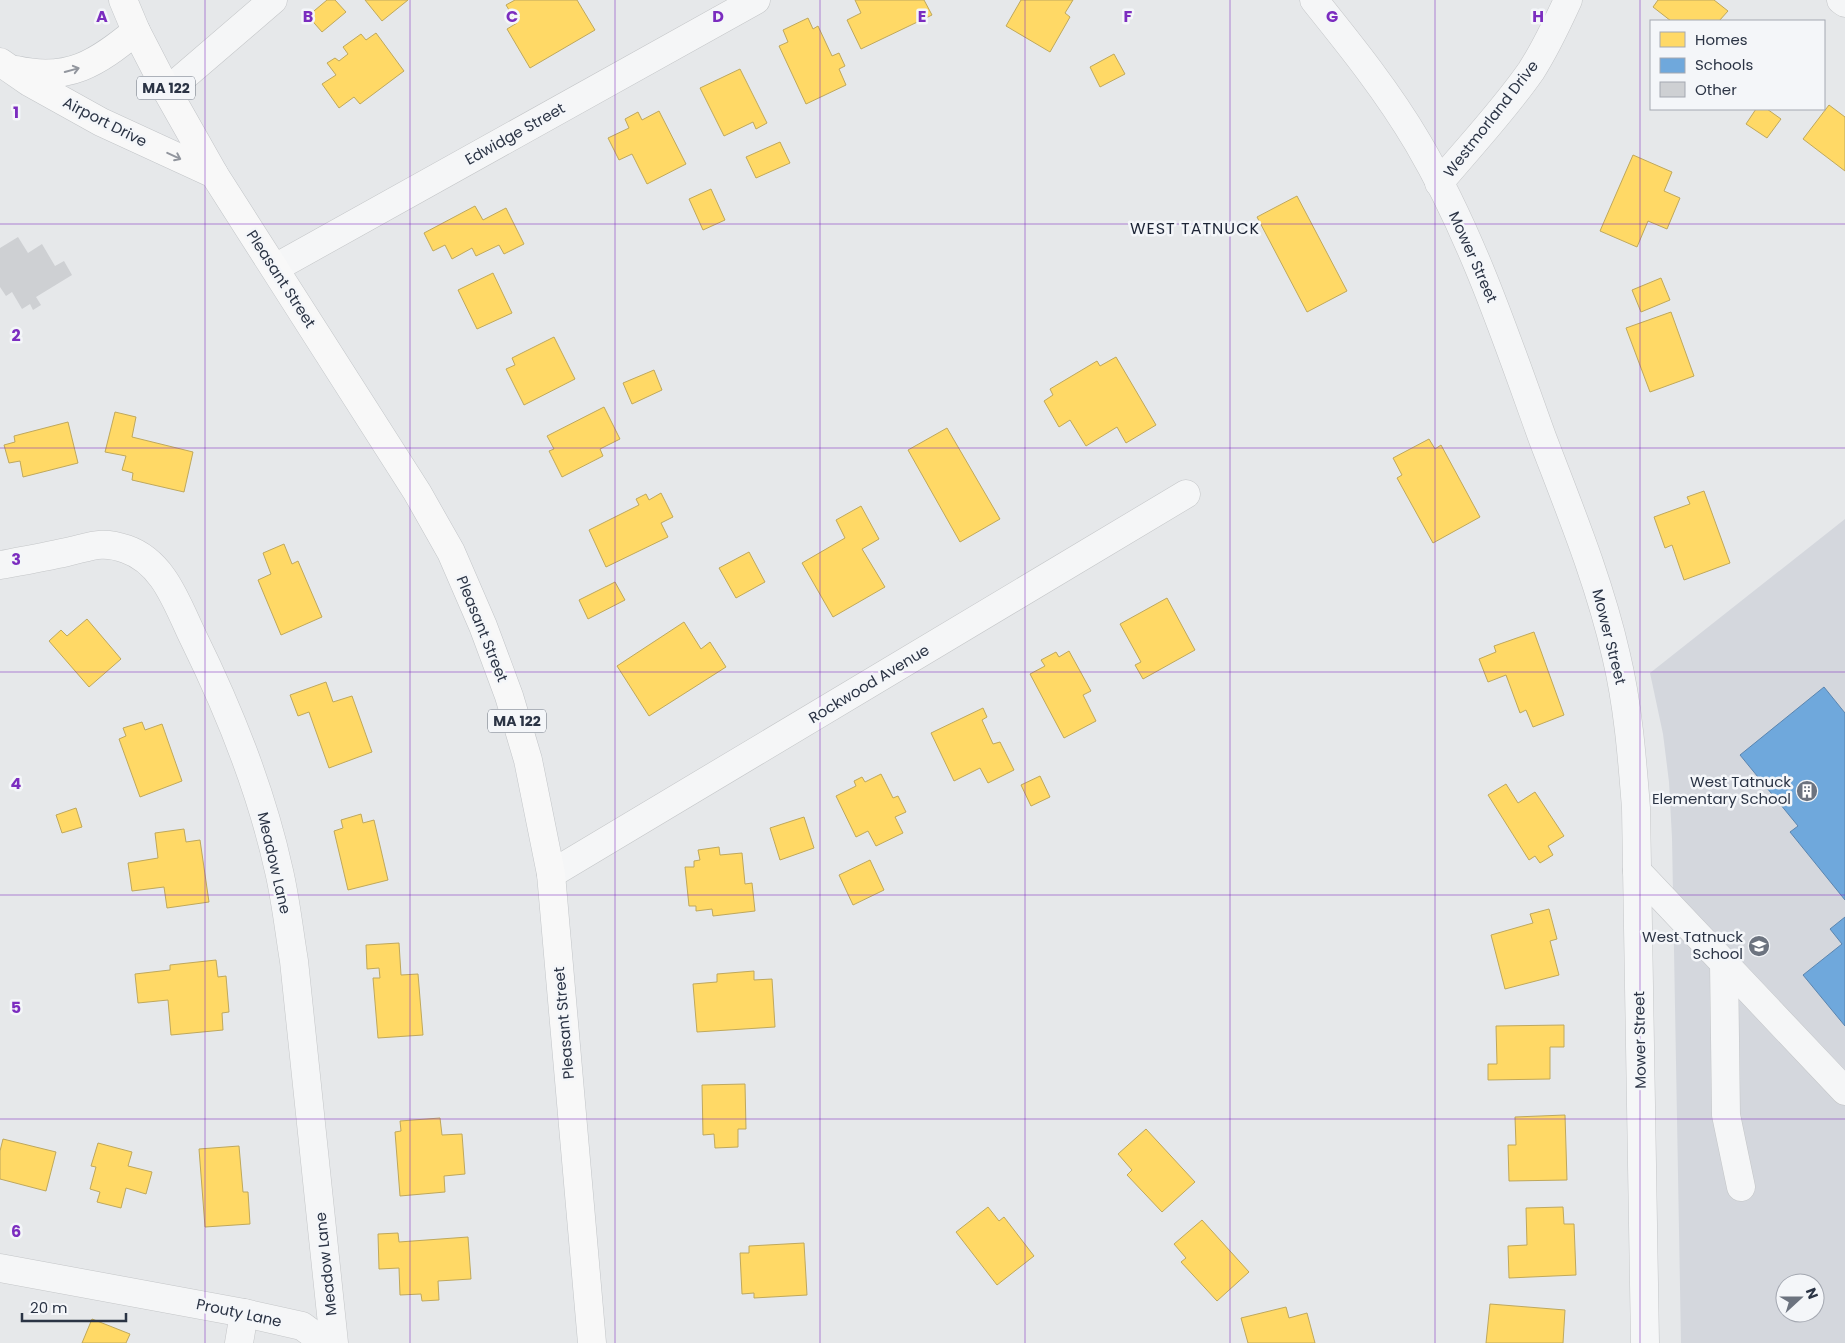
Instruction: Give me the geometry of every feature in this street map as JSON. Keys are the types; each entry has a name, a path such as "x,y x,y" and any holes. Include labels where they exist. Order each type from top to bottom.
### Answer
{"main road":[{"name":"Pleasant Street","path":"123,0 136,31 167,91 214,174 417,492 450,552 483,626 509,696 528,760 551,874 592,1343"},
{"path":"4,65 32,74 74,70 108,54 136,31"},
{"name":"Airport Drive","path":"4,65 100,122 214,174"}],"street":[{"path":"167,91 273,0"},
{"name":"Edwidge Street","path":"274,268 756,0"},
{"name":"Mower Street","path":"1314,0 1354,50 1395,107 1440,183 1500,319 1605,612 1617,656 1632,749 1636,808 1646,1343"},
{"name":"Westmorland Drive","path":"1440,183 1531,70 1553,34 1568,0"},
{"path":"1840,0 1845,3"},
{"name":"Rockwood Avenue","path":"551,874 1186,494"},
{"name":"Meadow Lane","path":"0,565 70,552 96,544 107,544 127,549 142,556 155,567 169,588 218,687 238,734 279,871 294,961 334,1343"},
{"path":"1637,871 1845,1091"},
{"path":"1724,962 1726,1115 1741,1187"},
{"name":"Prouty Lane","path":"0,1268 244,1313 302,1326 325,1343"},
{"path":"239,1343 244,1313"}],"shaded area":[{"name":"West Tatnuck School","path":"1845,519 1845,1343 1681,1343 1672,838 1669,782 1663,734 1650,673"}],"building: Homes":[{"path":"327,0 335,0 346,12 322,32 308,16"},
{"path":"365,0 408,0 382,21"},
{"path":"515,0 577,0 595,30 530,68 507,29 517,23 506,5"},
{"path":"855,0 924,0 932,15 861,49 847,20 861,13"},
{"path":"1021,0 1073,0 1065,13 1070,17 1050,52 1006,26"},
{"path":"1658,0 1714,0 1728,11 1720,20 1670,20 1653,7"},
{"path":"808,18 813,29 818,26 832,56 839,53 845,66 839,69 846,85 806,104 779,46 788,42 783,30"},
{"path":"376,33 404,71 360,104 354,97 339,108 322,84 336,75 327,63 335,58 339,61 348,54 343,47 361,34 366,40"},
{"path":"1114,54 1125,74 1100,87 1090,67"},
{"path":"740,69 767,123 756,129 753,122 724,136 700,88"},
{"path":"1829,105 1845,117 1845,171 1803,139"},
{"path":"1755,110 1768,110 1781,119 1767,138 1746,124"},
{"path":"659,111 686,164 647,184 632,154 619,160 608,138 629,128 625,119 638,112 642,120"},
{"path":"780,142 790,163 756,178 746,157"},
{"path":"1633,155 1672,172 1664,191 1680,198 1667,229 1648,221 1637,247 1600,231"},
{"path":"711,189 725,220 703,230 689,199"},
{"path":"1297,196 1347,291 1307,312 1257,217"},
{"path":"475,206 483,220 506,208 524,244 504,254 499,245 476,256 472,248 452,259 445,245 433,251 424,233"},
{"path":"493,273 512,313 477,329 458,290"},
{"path":"1661,278 1670,300 1641,312 1632,290"},
{"path":"1671,312 1694,376 1650,392 1626,328"},
{"path":"554,337 575,379 524,405 506,369 515,365 512,358"},
{"path":"1116,357 1156,425 1126,443 1117,427 1086,446 1070,420 1059,427 1044,401 1053,395 1050,389 1097,361 1100,366"},
{"path":"654,370 662,390 632,404 623,383"},
{"path":"604,407 620,439 600,449 603,456 562,477 549,451 554,449 547,436"},
{"path":"115,412 136,417 132,437 193,452 184,492 132,480 133,473 122,470 126,456 105,452"},
{"path":"68,422 78,463 23,477 20,461 9,463 4,445 15,442 14,436"},
{"path":"947,428 1000,519 960,542 908,450"},
{"path":"1429,439 1435,449 1441,445 1480,517 1433,543 1397,478 1402,475 1393,458"},
{"path":"1704,491 1730,563 1684,580 1672,545 1665,548 1654,517 1690,504 1687,497"},
{"path":"661,493 673,517 661,523 668,537 606,567 589,530 639,505 636,499 646,494 649,500"},
{"path":"861,506 879,539 862,549 885,587 833,617 802,563 845,538 836,520"},
{"path":"284,544 292,564 298,561 322,617 281,635 258,580 271,574 263,553"},
{"path":"749,552 765,582 736,598 719,568"},
{"path":"615,582 625,600 588,619 579,600"},
{"path":"1167,598 1195,650 1143,679 1135,665 1141,662 1120,624"},
{"path":"87,619 121,659 89,687 49,641 61,630 67,636"},
{"path":"684,622 701,649 710,642 726,667 649,716 617,666"},
{"path":"1534,632 1564,715 1533,727 1526,710 1520,713 1506,675 1488,682 1479,659 1496,652 1494,646"},
{"path":"1069,651 1091,691 1083,695 1096,721 1064,738 1030,674 1045,666 1041,660 1056,652 1059,657"},
{"path":"326,682 333,702 352,696 372,752 329,768 309,712 298,716 290,695"},
{"path":"983,708 987,717 982,720 993,744 1000,742 1014,770 988,783 980,768 954,781 931,733"},
{"path":"142,722 145,730 162,724 182,781 140,797 119,739 126,736 123,728"},
{"path":"881,774 893,798 898,796 906,812 895,817 903,833 876,846 868,831 856,837 836,796 856,786 854,781 862,777 865,782"},
{"path":"1040,776 1050,797 1031,806 1021,785"},
{"path":"1506,784 1518,803 1535,792 1564,836 1548,846 1553,855 1540,863 1535,856 1529,860 1488,795"},
{"path":"76,808 82,827 62,833 56,815"},
{"path":"361,814 363,823 374,820 388,880 348,890 334,831 343,828 341,820"},
{"path":"804,817 814,848 780,860 770,828"},
{"path":"184,829 186,842 200,840 209,902 167,908 164,887 132,891 128,863 158,858 155,833"},
{"path":"719,847 720,855 742,853 745,884 752,883 755,911 713,916 712,909 696,911 696,906 689,906 685,867 694,867 694,861 700,860 698,850"},
{"path":"870,860 884,890 853,905 839,875"},
{"path":"1549,909 1557,939 1550,941 1559,975 1505,989 1491,935 1533,923 1530,914"},
{"path":"399,943 401,975 418,974 423,1035 378,1038 373,978 380,978 379,968 367,969 366,945"},
{"path":"216,960 218,977 226,976 229,1012 222,1013 223,1030 171,1035 168,1000 138,1003 135,974 170,970 170,965"},
{"path":"754,971 754,980 772,979 775,1027 697,1032 693,984 717,982 717,974"},
{"path":"1564,1025 1564,1047 1550,1047 1550,1079 1488,1080 1488,1064 1497,1064 1496,1026"},
{"path":"745,1084 746,1129 738,1129 738,1147 715,1148 714,1134 703,1135 702,1085"},
{"path":"1565,1115 1567,1180 1509,1181 1508,1145 1516,1145 1515,1117"},
{"path":"440,1118 442,1135 462,1134 465,1174 444,1176 445,1192 400,1196 395,1132 401,1131 400,1121"},
{"path":"1146,1129 1195,1182 1162,1212 1127,1175 1132,1170 1118,1154"},
{"path":"3,1139 56,1152 46,1191 0,1179 0,1151"},
{"path":"98,1143 132,1152 128,1166 152,1172 146,1194 126,1188 121,1208 97,1202 100,1192 90,1189 96,1167 91,1166"},
{"path":"239,1146 243,1192 248,1192 250,1224 205,1227 199,1149"},
{"path":"988,1207 999,1221 1004,1217 1034,1256 997,1285 956,1232"},
{"path":"1563,1207 1564,1224 1574,1224 1576,1275 1509,1278 1508,1246 1527,1245 1526,1208"},
{"path":"1202,1220 1249,1272 1217,1301 1181,1262 1186,1258 1174,1244"},
{"path":"398,1233 399,1242 468,1237 471,1279 438,1281 439,1300 422,1301 421,1294 400,1295 399,1268 379,1269 378,1234"},
{"path":"804,1243 807,1295 754,1298 754,1293 742,1294 740,1253 749,1253 749,1246"},
{"path":"1490,1304 1565,1310 1563,1343 1486,1343"},
{"path":"1286,1307 1289,1318 1307,1313 1315,1343 1248,1343 1241,1318"},
{"path":"92,1319 130,1334 126,1343 82,1343"}],"building: Schools":[{"name":"West Tatnuck Elementary School","path":"1824,687 1845,713 1845,900 1790,832 1798,826 1740,755"},
{"path":"1845,917 1845,1026 1803,975 1842,944 1830,929"}],"building: Other":[{"path":"18,237 28,253 42,244 55,266 64,261 72,275 36,297 41,305 33,310 30,304 22,309 12,292 6,296 0,287 0,248"}],"place":[{"name":"West Tatnuck Elementary School","path":"1807,791"},
{"name":"West Tatnuck School","path":"1759,946"}],"district":[{"name":"WEST TATNUCK","path":"1195,228"}]}
